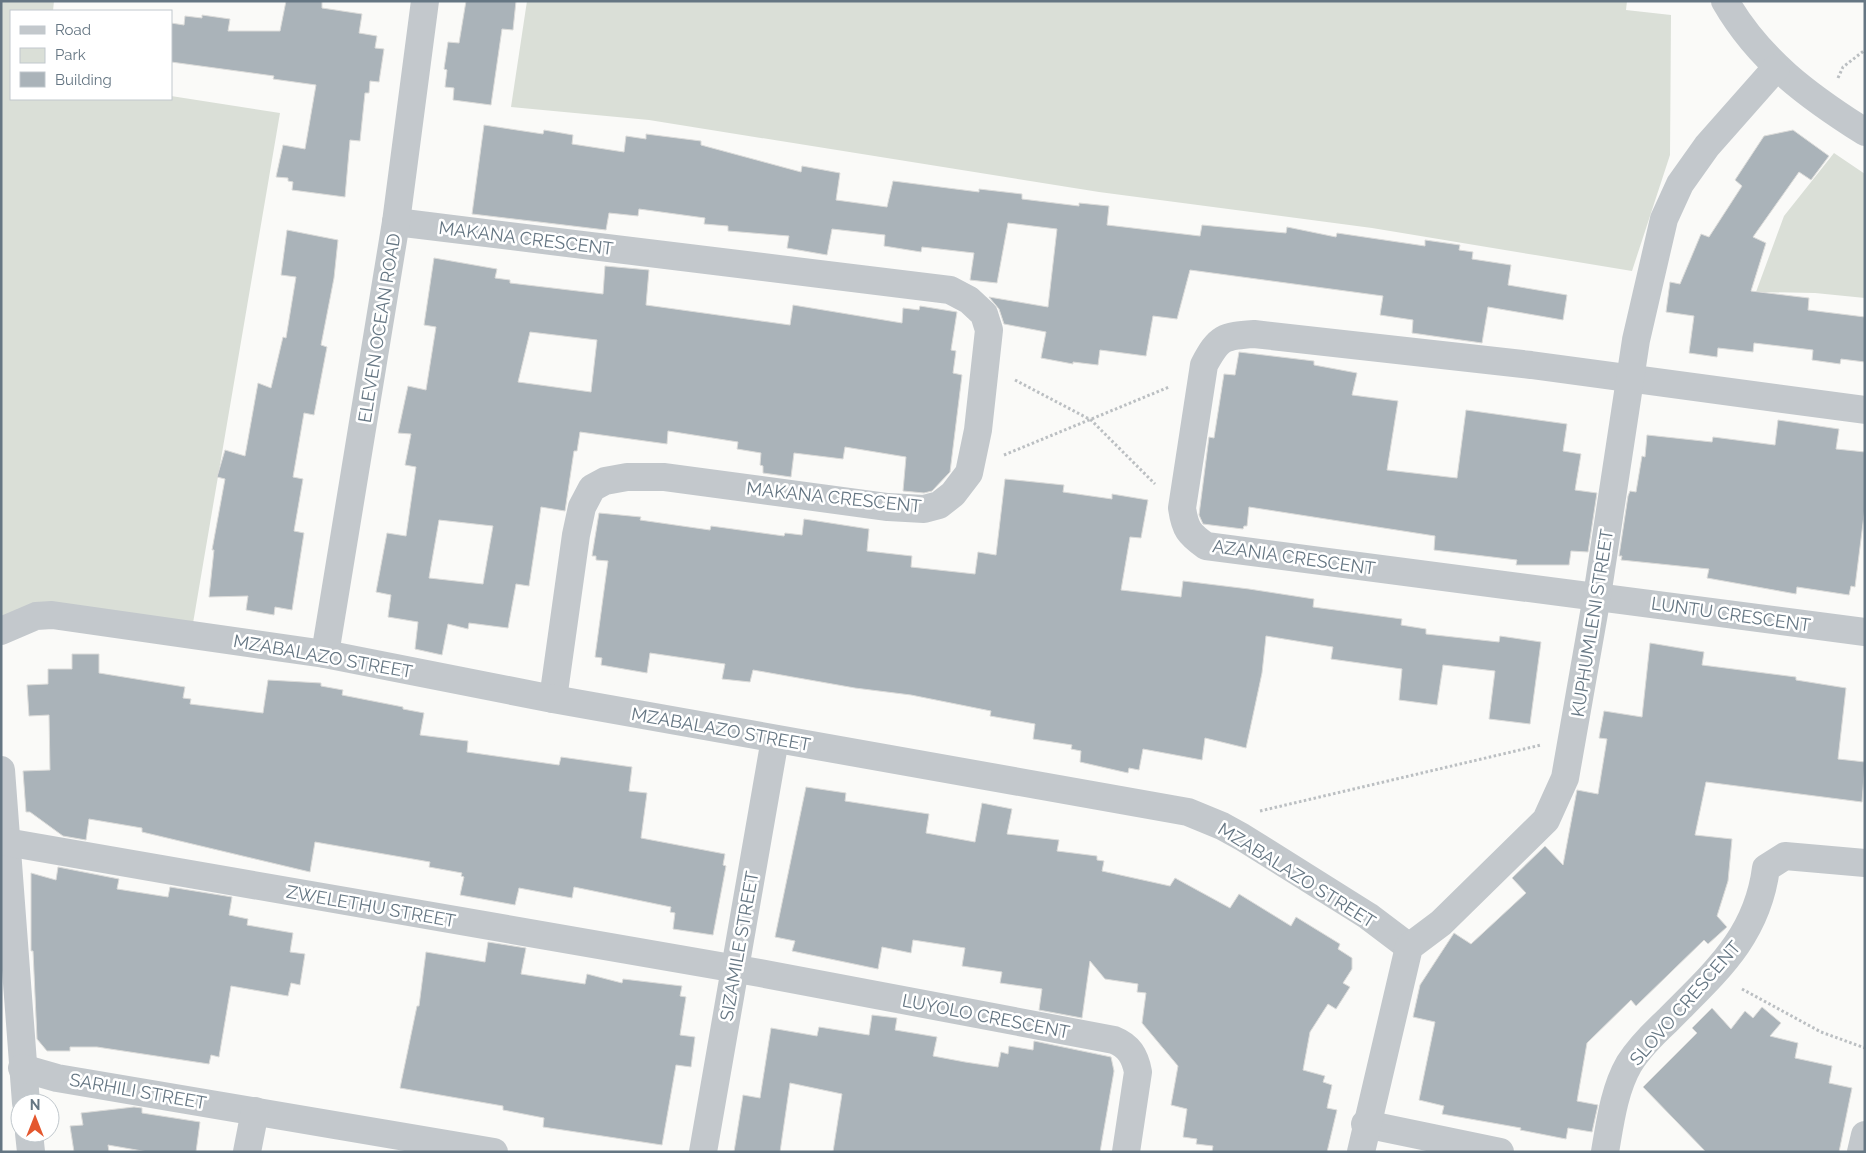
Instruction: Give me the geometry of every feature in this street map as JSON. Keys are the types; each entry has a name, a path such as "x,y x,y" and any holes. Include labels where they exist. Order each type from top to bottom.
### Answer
{"street":[{"name":"ELEVEN OCEAN ROAD","path":"325,654 396,222 426,1"},
{"path":"1725,1 1734,17 1776,68 1824,106 1865,132"},
{"name":"KUPHUMLENI STREET","path":"1408,947 1440,923 1546,820 1565,778 1597,596 1636,340 1664,219 1680,184 1707,146 1776,68"},
{"name":"MAKANA CRESCENT","path":"396,222 950,290 969,300 984,314 989,330 978,430 969,473 953,494 939,505 924,509 888,507 665,477 626,477 605,481 592,488 582,507 576,535 553,699"},
{"name":"AZANIA CRESCENT","path":"1597,596 1206,546 1192,536 1184,524 1182,508 1183,490 1204,365 1215,344 1230,336 1264,335 1631,377"},
{"path":"1631,377 1865,410"},
{"name":"LUNTU CRESCENT","path":"1597,596 1865,632"},
{"name":"MZABALAZO STREET","path":"1,631 36,616 52,615 325,654 775,740 1188,812 1222,826 1368,916 1408,947"},
{"name":"SIZAMILE STREET","path":"703,1152 775,740"},
{"path":"1,770 25,1093"},
{"name":"ZWELETHU STREET","path":"6,842 736,970"},
{"name":"SLOVO CRESCENT","path":"1605,1152 1618,1090 1629,1064 1644,1044 1713,973 1746,933 1757,912 1766,868 1785,856 1865,863"},
{"path":"1361,1152 1365,1124 1408,947"},
{"name":"LUYOLO CRESCENT","path":"736,970 1114,1040 1126,1045 1137,1062 1138,1072 1126,1152"},
{"name":"SARHILI STREET","path":"22,1068 57,1078 478,1150"},
{"path":"247,1152 255,1111"},
{"path":"1365,1124 1500,1152"},
{"path":"1861,1152 1865,1135"}],"path":[{"path":"985,367 1002,372 1091,420 1153,484 1183,490"},
{"path":"1002,456 1176,384"},
{"path":"1222,826 1268,807 1538,744 1571,749"},
{"path":"1713,973 1821,1032 1865,1048"}],"green space":[{"path":"1,1 54,1 53,10 10,10 10,100 172,100 172,96 280,113 192,629 1,624"},
{"path":"527,1 1627,1 1626,10 1671,15 1670,155 1632,271 1372,228 1099,192 649,120 511,107"},
{"path":"1834,153 1865,174 1865,298 1815,293 1756,292 1784,216"}],"building":[{"path":"286,1 322,1 322,8 362,14 359,33 377,36 375,48 384,49 379,82 370,81 369,93 365,93 360,141 350,140 345,197 292,190 293,182 288,181 288,178 276,177 283,145 305,149 316,85 273,79 274,76 172,62 172,23 184,25 185,16 202,18 202,15 230,19 228,31 280,31"},
{"path":"466,1 516,1 513,30 502,29 491,105 453,100 454,88 445,87 447,70 444,69 448,42 459,43"},
{"path":"484,125 543,134 544,130 573,135 572,144 624,152 626,136 646,139 646,134 701,141 701,145 801,172 802,166 840,173 836,200 887,207 893,181 979,192 979,189 1022,194 1022,199 1079,206 1079,203 1109,206 1107,225 1200,236 1202,225 1286,233 1287,227 1336,237 1337,233 1425,246 1425,240 1460,245 1459,250 1473,252 1472,259 1511,265 1508,285 1567,295 1563,320 1488,307 1482,343 1412,333 1413,320 1380,315 1383,296 1190,270 1177,319 1153,316 1146,356 1100,350 1098,365 1073,362 1073,364 1041,358 1046,332 1004,324 999,309 989,297 1048,307 1057,229 1008,223 997,283 970,280 974,253 922,247 921,252 884,246 885,235 832,229 827,255 787,248 789,236 728,231 728,226 704,224 705,218 639,209 638,216 609,213 606,230 472,214"},
{"path":"1793,130 1829,156 1811,180 1799,172 1753,237 1766,243 1751,291 1809,298 1808,310 1865,317 1865,362 1841,359 1840,364 1812,360 1813,350 1754,343 1753,352 1718,348 1717,357 1689,353 1694,316 1666,312 1670,282 1680,284 1701,234 1709,237 1742,186 1735,180 1764,136"},
{"path":"287,230 338,240 334,278 321,345 327,347 314,415 304,413 293,477 303,479 294,531 304,533 292,610 275,607 274,615 246,610 248,596 209,597 214,550 212,550 225,479 217,477 225,450 245,456 258,383 271,388 283,337 286,338 296,277 281,275"},
{"path":"434,258 497,269 495,278 510,280 510,283 603,294 605,266 649,270 646,305 790,325 793,305 902,323 903,308 919,310 920,306 957,312 951,350 956,351 953,373 962,375 950,472 932,491 924,493 903,491 906,457 845,447 843,459 794,453 791,477 763,473 763,466 760,465 761,453 737,449 738,442 668,431 667,444 580,432 577,451 574,451 565,511 541,507 529,586 516,584 508,628 469,623 468,629 448,624 442,655 415,649 418,622 388,617 391,595 376,592 387,533 406,536 416,467 405,465 411,434 398,433 408,386 426,390 436,327 424,325","holes":["530,332 597,340 591,392 518,382","439,520 493,526 483,584 429,578"]},
{"path":"1239,352 1314,361 1314,365 1357,373 1352,395 1398,401 1387,470 1457,478 1466,410 1567,424 1563,451 1581,454 1575,490 1597,493 1588,552 1571,551 1569,565 1516,565 1517,560 1434,550 1435,536 1249,507 1247,526 1244,526 1243,529 1203,524 1199,515 1209,437 1214,438 1224,374 1235,375"},
{"path":"1778,420 1839,429 1836,449 1865,452 1865,507 1855,587 1851,586 1849,595 1797,587 1796,594 1707,578 1709,569 1621,560 1622,556 1619,556 1628,496 1630,491 1636,492 1642,456 1645,457 1647,435 1712,442 1713,437 1775,445"},
{"path":"1005,479 1064,485 1063,492 1112,499 1112,494 1148,500 1141,538 1130,537 1121,590 1181,597 1183,581 1249,589 1314,599 1313,607 1402,619 1401,625 1426,629 1426,634 1499,642 1500,636 1541,642 1530,724 1489,719 1495,671 1443,665 1437,705 1399,700 1402,669 1331,659 1333,647 1266,636 1262,673 1246,748 1205,738 1202,760 1143,749 1139,770 1129,768 1128,773 1080,762 1081,751 1071,749 1072,745 1033,739 1035,724 990,716 991,711 911,695 855,688 753,670 750,682 722,679 725,664 650,653 647,673 601,665 602,658 595,657 608,561 596,560 596,556 592,556 599,513 641,517 640,520 710,530 711,526 784,536 785,533 802,535 804,519 869,529 867,551 912,556 911,567 975,574 978,552 996,555"},
{"path":"1650,643 1704,652 1702,665 1796,677 1796,680 1846,688 1838,759 1865,762 1862,802 1706,782 1695,835 1732,839 1728,881 1717,916 1727,927 1708,944 1704,940 1636,1006 1631,1000 1587,1043 1577,1101 1598,1105 1592,1132 1568,1128 1566,1139 1520,1130 1521,1128 1442,1114 1444,1106 1419,1100 1435,1022 1413,1017 1420,985 1454,933 1471,944 1526,893 1512,878 1545,846 1563,865 1577,790 1598,794 1607,739 1599,738 1604,711 1642,717"},
{"path":"72,654 99,654 99,673 185,687 183,698 191,699 190,704 263,713 268,680 321,683 321,686 343,690 342,695 424,713 420,735 468,741 467,752 559,765 561,757 632,767 629,791 647,793 641,838 725,854 723,865 726,866 713,935 673,929 675,913 670,912 671,907 574,887 572,898 519,888 515,905 460,895 464,877 461,876 462,873 429,867 430,862 315,842 310,872 142,832 142,828 89,819 86,840 63,836 30,812 26,812 23,771 50,770 49,715 29,716 27,685 48,684 48,669 72,669"},
{"path":"806,787 846,793 845,801 929,814 926,833 975,842 982,803 1012,809 1007,834 1059,840 1057,851 1097,856 1097,860 1104,861 1102,871 1170,886 1175,878 1230,908 1239,894 1291,926 1296,917 1340,944 1338,949 1352,958 1352,969 1343,983 1350,987 1336,1009 1328,1004 1310,1032 1303,1070 1325,1076 1323,1082 1332,1085 1327,1108 1337,1110 1327,1152 1212,1152 1213,1146 1196,1144 1197,1139 1183,1137 1187,1109 1171,1105 1178,1066 1142,1023 1146,993 1137,992 1138,984 1105,979 1090,961 1082,1018 1039,1010 1042,989 1000,983 1002,972 962,966 965,948 913,940 911,953 882,947 878,969 792,951 795,941 775,937"},
{"path":"58,867 119,879 117,889 168,897 170,887 232,897 229,915 248,919 247,925 293,933 290,952 305,954 300,985 291,983 288,996 231,986 219,1057 211,1055 209,1064 97,1047 70,1047 70,1051 47,1051 37,1039 33,951 31,951 31,873 56,880"},
{"path":"488,942 526,948 521,974 585,984 587,974 622,983 623,979 682,986 680,996 686,997 680,1035 695,1037 691,1067 676,1065 662,1145 543,1127 544,1118 503,1110 503,1106 400,1088 417,1006 419,1006 426,952 485,962"},
{"path":"1762,1007 1781,1023 1770,1036 1798,1043 1795,1058 1832,1066 1829,1083 1852,1088 1839,1152 1706,1152 1643,1087 1697,1033 1692,1028 1712,1008 1731,1029 1745,1011 1753,1018"},
{"path":"872,1015 897,1018 895,1030 937,1037 933,1056 965,1062 998,1067 1001,1052 1008,1054 1009,1046 1033,1050 1034,1041 1111,1057 1114,1071 1100,1152 833,1152 842,1094 790,1083 780,1152 734,1152 743,1095 760,1098 771,1028 817,1036 819,1027 869,1035"},
{"path":"134,1107 142,1108 142,1113 200,1122 196,1152 148,1152 108,1145 109,1152 74,1152 70,1126 83,1125 81,1113"}]}
